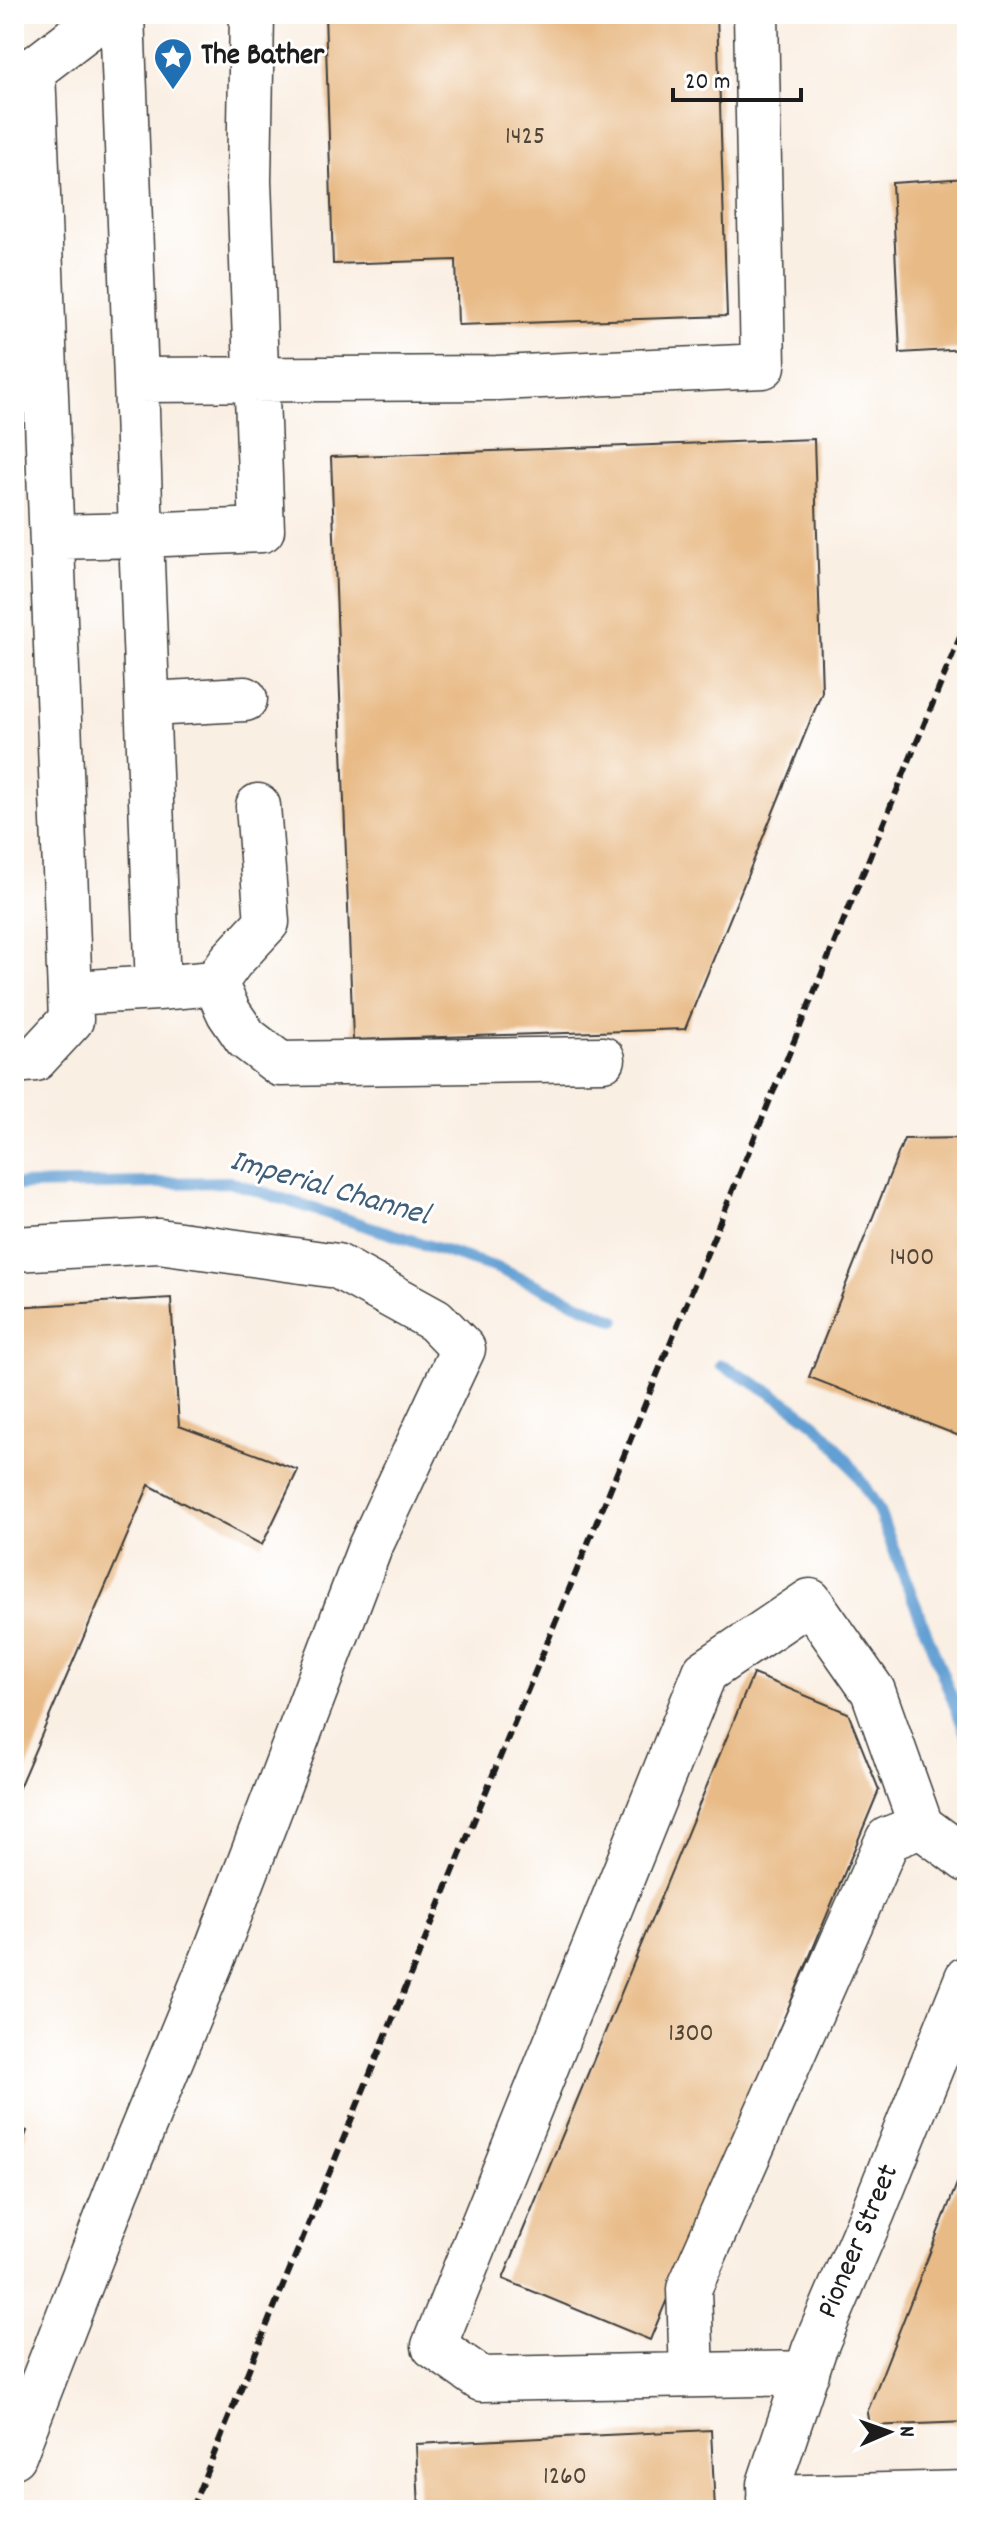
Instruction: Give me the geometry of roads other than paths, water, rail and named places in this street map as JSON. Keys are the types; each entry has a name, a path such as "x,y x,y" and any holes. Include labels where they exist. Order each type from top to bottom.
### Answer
{"street":[{"path":"14,1061 35,1059 71,1020 52,537 24,70 106,14"},
{"path":"122,14 158,988"},
{"path":"52,537 262,530 249,181 252,14"},
{"path":"136,380 497,378 763,366 756,14"},
{"path":"148,704 245,699"},
{"path":"70,993 215,983 267,922 258,806"},
{"path":"215,983 229,1013 246,1038 280,1064 603,1059"},
{"path":"14,1249 159,1241 337,1266 435,1320 463,1349 370,1547 217,1948 117,2191 28,2385 14,2456"},
{"path":"807,2373 481,2379 434,2346 705,1672 810,1601 873,1691 921,1826 967,1860"},
{"path":"692,2375 689,2289 888,1839 921,1826"},
{"name":"Pioneer Street","path":"770,2504 769,2484 807,2373 954,2051 967,1978"},
{"path":"770,2504 967,2493"}],"waterway":[{"name":"Imperial Channel","path":"14,1185 230,1182 497,1268 615,1320"},
{"name":"Imperial Channel","path":"721,1365 807,1417 834,1444 857,1475 877,1507 967,1736"}],"railway":[{"path":"191,2510 967,620"}],"place":[{"name":"The Bather","path":"173,91"}]}
